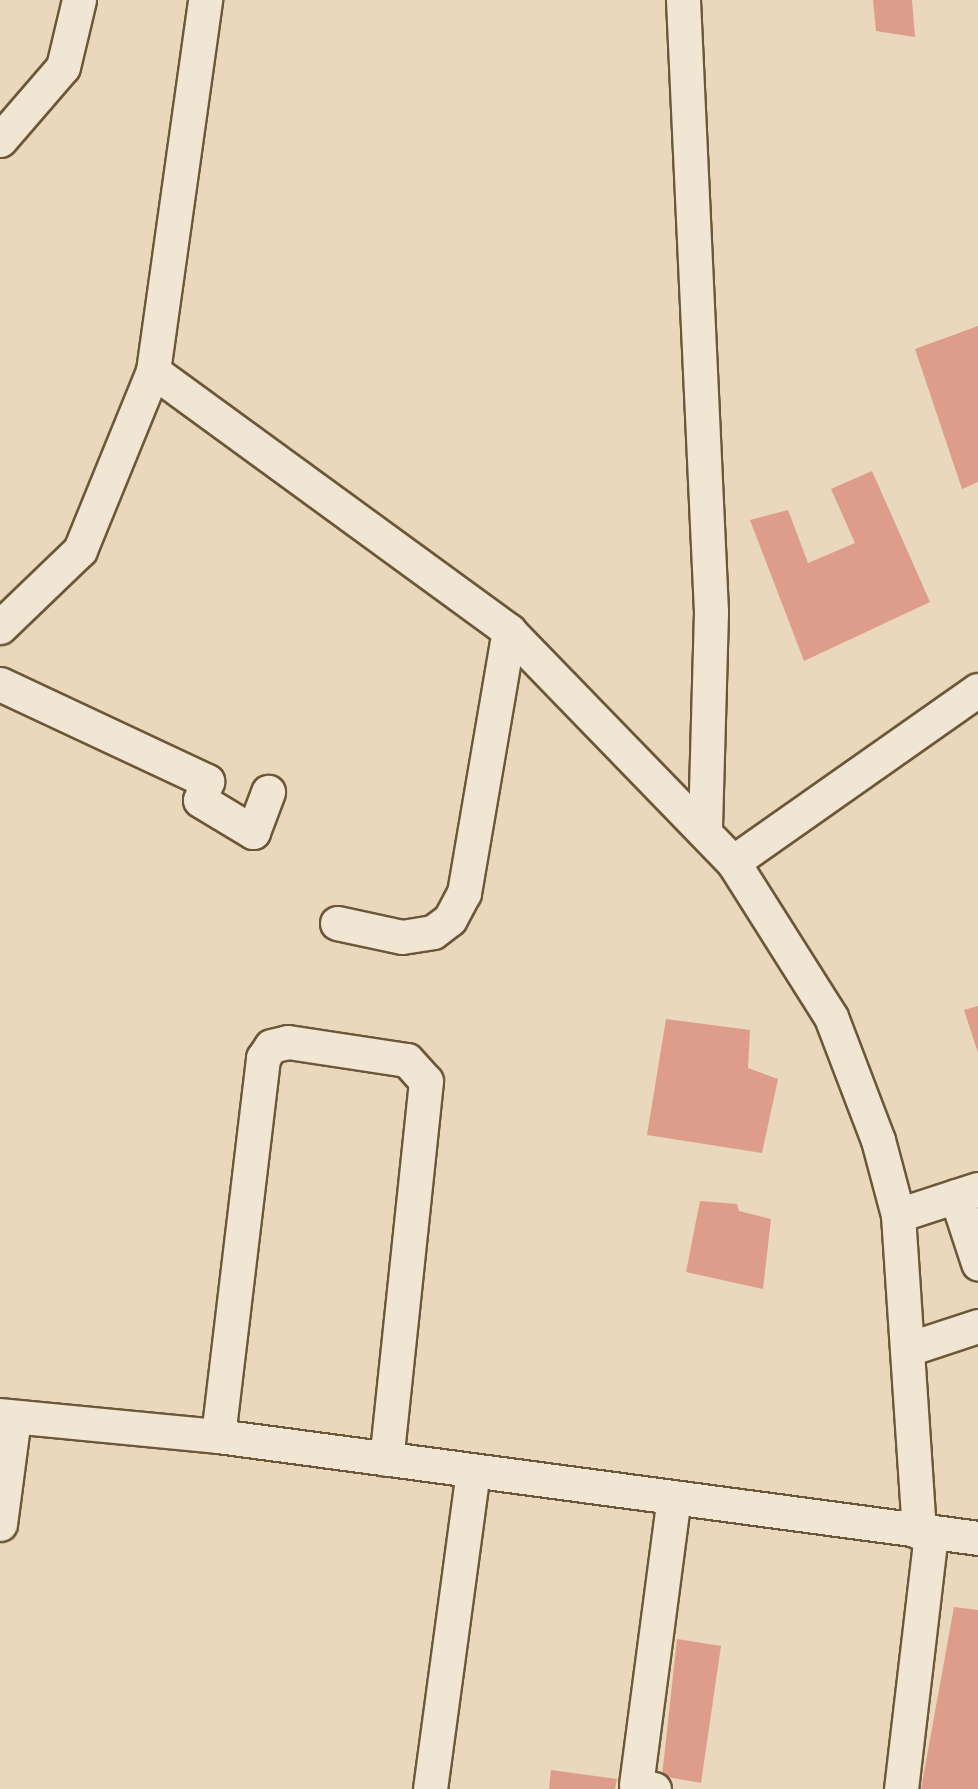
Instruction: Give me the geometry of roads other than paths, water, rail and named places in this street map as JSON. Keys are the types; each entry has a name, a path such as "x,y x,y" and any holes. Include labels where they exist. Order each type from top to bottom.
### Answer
{"street":[{"path":"0,140 63,67 79,0"},
{"path":"0,627 80,550 153,371 205,0"},
{"path":"682,0 711,612 705,830"},
{"path":"153,371 509,631 705,830 733,862 831,1017 878,1140 898,1215 925,1533 901,1789"},
{"path":"337,922 402,937 433,932 450,920 464,893 509,631"},
{"path":"0,684 207,781 200,800 253,832 268,792"},
{"path":"733,862 978,690"},
{"path":"218,1436 263,1058 271,1046 288,1042 407,1060 426,1081 386,1459"},
{"path":"898,1215 967,1192 978,1263"},
{"path":"908,1349 978,1326"},
{"path":"0,1524 7,1417 218,1436 925,1533 978,1538"},
{"path":"430,1789 473,1471"},
{"path":"654,1789 636,1785 674,1497"}]}
